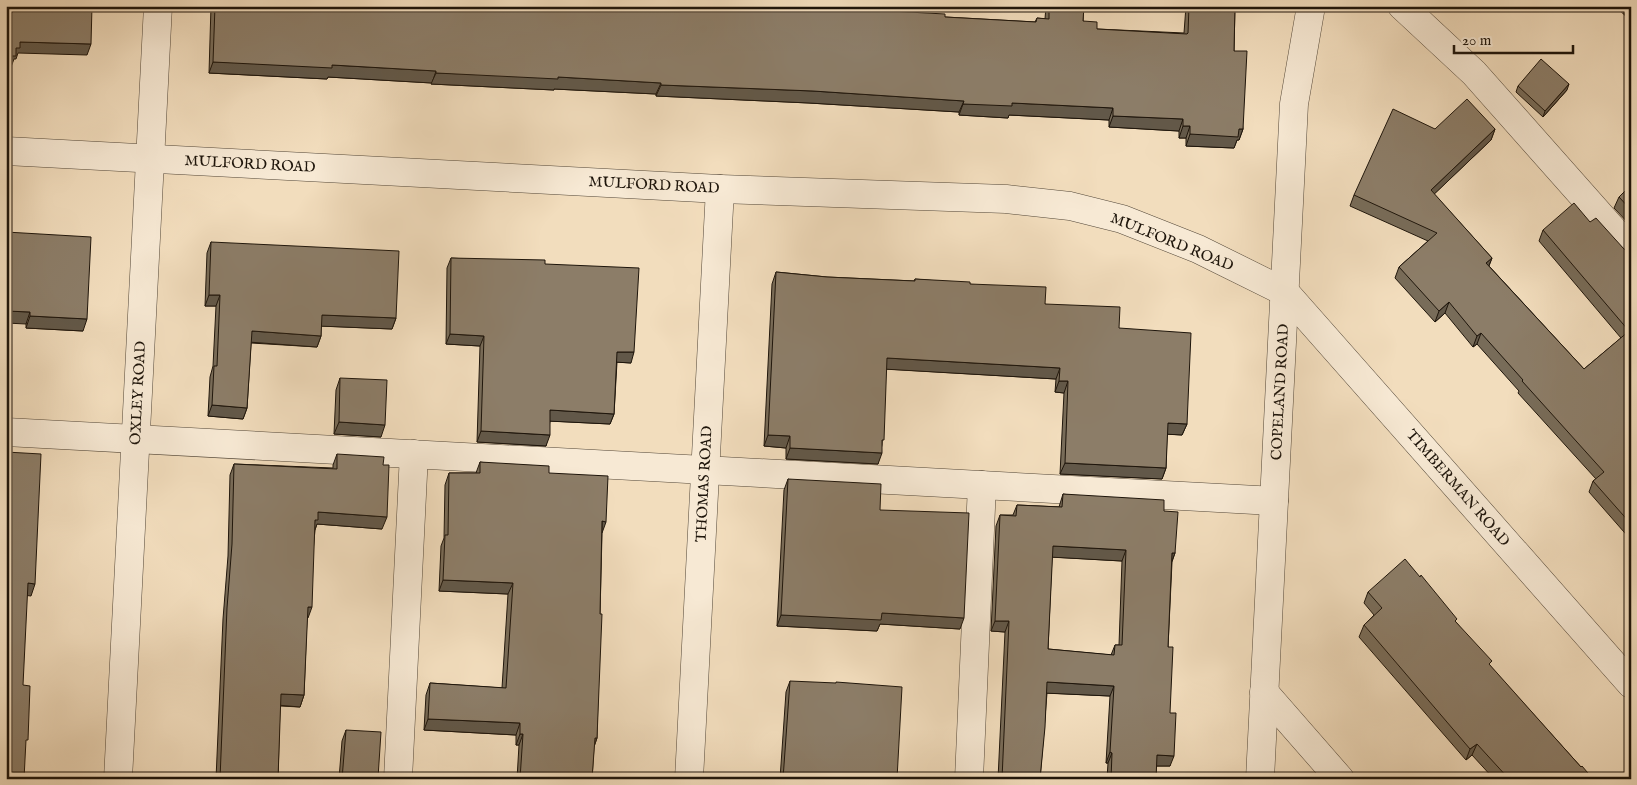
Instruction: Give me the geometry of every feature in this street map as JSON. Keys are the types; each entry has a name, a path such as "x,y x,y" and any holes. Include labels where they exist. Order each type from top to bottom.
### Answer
{"street":[{"name":"OXLEY ROAD","path":"118,779 158,6"},
{"name":"COPELAND ROAD","path":"1260,779 1294,104 1311,6"},
{"path":"1402,6 1474,73 1631,250"},
{"name":"MULFORD ROAD","path":"6,152 720,189 1006,199 1070,206 1122,219 1198,249 1285,292"},
{"name":"THOMAS ROAD","path":"689,779 720,189"},
{"name":"TIMBERMAN ROAD","path":"1285,292 1631,684"},
{"path":"6,432 1274,501"},
{"path":"398,779 414,454"},
{"path":"969,779 982,485"},
{"path":"1264,692 1340,779"}],"building":[{"path":"6,6 92,6 91,44 20,42 20,48 16,48 16,56 6,56"},
{"path":"215,6 798,6 945,14 945,17 1036,22 1037,18 1049,19 1049,6 1084,6 1083,21 1097,22 1097,29 1187,34 1189,6 1235,6 1234,51 1247,51 1243,129 1239,129 1238,137 1190,134 1190,126 1183,126 1183,119 1113,116 1113,108 1012,103 1012,106 963,104 964,101 813,91 661,85 661,83 558,77 558,79 436,73 436,71 332,65 332,68 213,62"},
{"path":"1541,59 1569,84 1545,111 1518,86"},
{"path":"1467,99 1495,129 1431,190 1492,258 1486,263 1584,369 1629,331 1543,230 1574,203 1590,222 1596,218 1624,249 1631,254 1631,524 1593,481 1604,472 1481,333 1477,336 1449,302 1439,311 1399,267 1437,233 1354,195 1393,109 1435,129"},
{"path":"1631,185 1631,210 1619,197"},
{"path":"6,232 91,237 87,319 30,316 30,312 6,311"},
{"path":"211,242 399,251 396,318 322,315 321,336 252,331 247,408 212,405 214,366 217,366 220,295 209,295"},
{"path":"451,258 545,260 545,264 639,268 634,352 617,352 614,414 550,410 550,435 481,431 484,336 450,334"},
{"path":"776,272 827,277 915,281 915,279 970,282 970,284 1046,287 1045,304 1120,307 1119,328 1191,333 1187,424 1168,423 1166,468 1065,463 1068,381 1059,381 1060,368 887,358 882,453 790,448 790,436 768,435"},
{"path":"340,378 387,380 385,425 339,422"},
{"path":"6,452 41,454 35,584 28,583 23,685 30,686 24,779 6,779"},
{"path":"337,454 384,457 383,465 389,465 387,517 318,512 318,520 315,520 312,607 308,607 304,695 281,694 278,779 220,779 227,608 232,544 234,464 337,469"},
{"path":"480,462 549,466 549,473 608,476 606,522 602,521 600,614 602,614 597,738 595,738 592,779 520,779 523,734 520,734 520,723 428,719 430,683 506,688 513,583 443,580 445,535 448,535 449,473 480,473"},
{"path":"788,479 881,484 880,510 969,513 964,618 882,613 881,620 781,615"},
{"path":"1063,494 1164,500 1164,511 1178,512 1175,553 1172,553 1168,647 1173,647 1170,713 1176,713 1174,756 1157,755 1156,779 1111,779 1112,753 1110,752 1114,686 1047,682 1040,779 1002,779 1009,621 995,621 1000,515 1016,516 1017,505 1062,507","holes":["1053,546 1126,550 1122,645 1115,645 1114,655 1048,649"]},
{"path":"1405,559 1420,577 1421,575 1457,619 1455,621 1492,661 1489,664 1593,779 1509,779 1477,744 1470,749 1364,625 1382,608 1368,592"},
{"path":"790,681 902,687 897,779 783,779"},
{"path":"346,730 381,732 378,778 342,779"}]}
